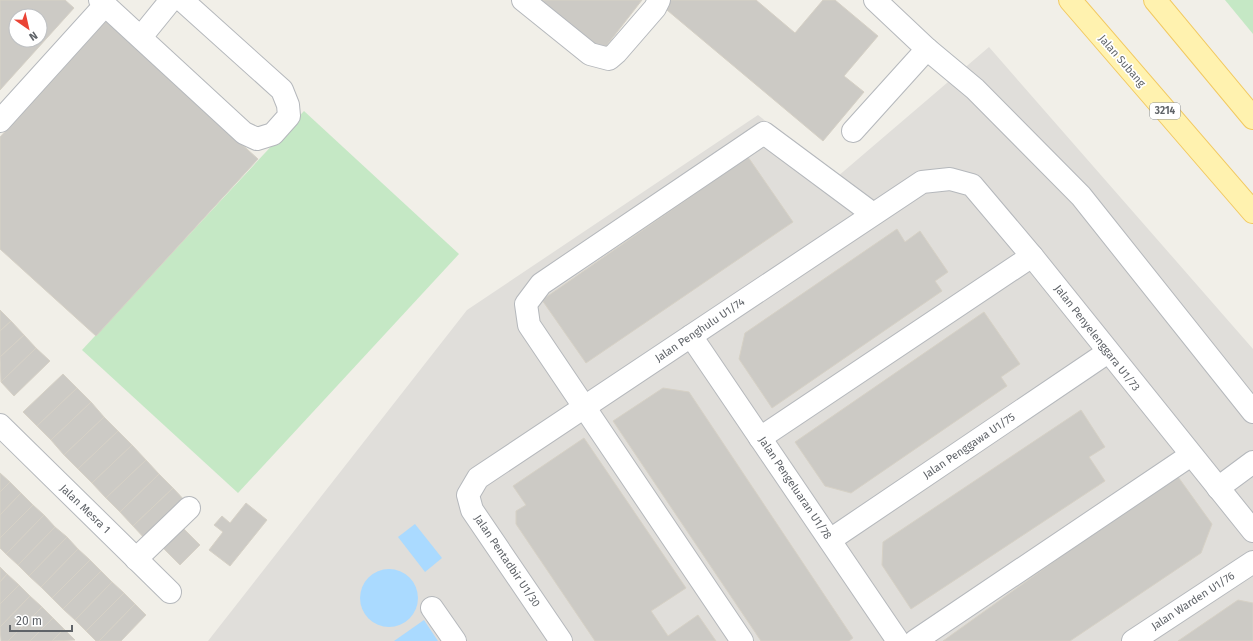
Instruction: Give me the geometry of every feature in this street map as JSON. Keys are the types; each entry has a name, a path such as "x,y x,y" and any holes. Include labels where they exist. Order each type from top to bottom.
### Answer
{"main road":[{"path":"1155,0 1253,118"},
{"name":"Jalan Subang","path":"1072,4 1253,212"}],"street":[{"path":"141,37 171,0"},
{"path":"0,121 102,3 141,37 244,133 257,139 273,134 289,116 288,105 282,90 182,0"},
{"path":"523,0 590,54 609,59 655,8 659,0"},
{"path":"875,0 927,49 974,89 1081,196 1253,412"},
{"path":"853,131 927,49"},
{"path":"742,641 529,325 526,304 541,284 764,132 873,214"},
{"name":"Jalan Penyelenggara U1/73","path":"922,182 950,179 972,185 1032,256 1253,532"},
{"name":"Jalan Penghulu U1/74","path":"478,478 922,182"},
{"path":"760,438 1032,256"},
{"name":"Jalan Pengeluaran U1/78","path":"691,336 830,540 901,640"},
{"name":"Jalan Penggawa U1/75","path":"830,540 1108,352"},
{"name":"Jalan Mesra 1","path":"0,425 170,592"},
{"path":"901,640 1191,455"},
{"path":"1218,488 1253,462"},
{"name":"Jalan Pentadbir U1/30","path":"478,478 468,495 472,510 561,641"},
{"path":"136,559 189,508"},
{"name":"Jalan Warden U1/76","path":"1133,641 1253,562"},
{"path":"432,608 455,641"}],"shaded area":[{"path":"989,47 1253,349 1253,641 208,641 467,310 758,115 837,177"}],"green space":[{"path":"1225,0 1253,0 1253,34"},
{"path":"304,111 459,254 238,493 82,350"}],"water":[{"path":"415,524 442,558 425,572 398,537"},
{"path":"389,569 400,571 413,582 416,587 418,598 416,609 405,622 400,625 389,627 378,625 365,614 362,609 360,598 362,587 373,574 378,571"},
{"path":"424,620 438,641 394,641"}],"building":[{"path":"0,0 65,0 74,8 48,37 48,8 8,8 8,48 38,48 0,90"},
{"path":"530,0 642,0 600,54"},
{"path":"655,0 756,0 795,33 823,0 835,0 878,36 844,76 864,92 823,141"},
{"path":"106,21 258,159 96,336 0,249 0,137"},
{"path":"748,157 793,222 586,363 542,300"},
{"path":"897,229 905,242 920,231 948,272 935,281 942,291 772,408 739,359 745,333"},
{"path":"0,310 11,321 0,331"},
{"path":"984,312 1020,364 1001,377 1007,386 851,493 825,486 795,442"},
{"path":"11,321 24,335 0,357 0,331"},
{"path":"24,335 36,348 1,382 0,357"},
{"path":"36,348 50,361 14,396 1,382"},
{"path":"63,374 77,388 37,426 23,412"},
{"path":"77,388 91,402 51,440 37,426"},
{"path":"663,388 689,392 853,638 849,641 761,641 613,421"},
{"path":"91,402 104,417 64,455 51,440"},
{"path":"1081,410 1105,447 1089,457 1105,481 911,609 882,565 883,542"},
{"path":"104,417 118,431 78,469 64,455"},
{"path":"118,431 132,445 92,483 78,469"},
{"path":"584,438 686,588 651,611 668,636 698,615 716,641 595,641 516,524 516,511 526,505 513,486"},
{"path":"132,445 146,460 106,498 92,483"},
{"path":"146,460 159,474 120,512 106,498"},
{"path":"0,473 10,482 0,492"},
{"path":"159,474 173,488 133,526 120,512"},
{"path":"1176,474 1212,524 1201,553 1070,641 943,641"},
{"path":"10,482 21,493 0,515 0,492"},
{"path":"173,488 187,503 147,541 133,526"},
{"path":"21,493 33,505 0,538 0,515"},
{"path":"246,503 267,520 230,566 209,550 223,532 214,525 222,516 230,523"},
{"path":"33,505 44,515 6,554 0,548 0,538"},
{"path":"44,515 55,527 18,565 6,554"},
{"path":"55,527 67,537 29,576 18,565"},
{"path":"182,527 200,545 180,565 162,547"},
{"path":"67,537 78,549 41,587 29,576"},
{"path":"78,549 90,560 52,598 41,587"},
{"path":"90,560 101,571 63,609 52,598"},
{"path":"0,567 7,574 0,582"},
{"path":"101,571 112,582 75,620 63,609"},
{"path":"7,574 19,585 0,604 0,582"},
{"path":"112,582 124,593 86,631 75,620"},
{"path":"19,585 30,596 0,627 0,604"},
{"path":"124,593 135,604 99,641 96,641 86,631"},
{"path":"30,596 42,607 8,641 1,641 0,627"},
{"path":"1238,600 1253,603 1253,641 1178,641"},
{"path":"135,604 146,615 121,641 99,641"},
{"path":"42,607 53,618 30,641 8,641"},
{"path":"53,618 64,629 52,641 30,641"},
{"path":"64,629 75,640 52,641"}]}
